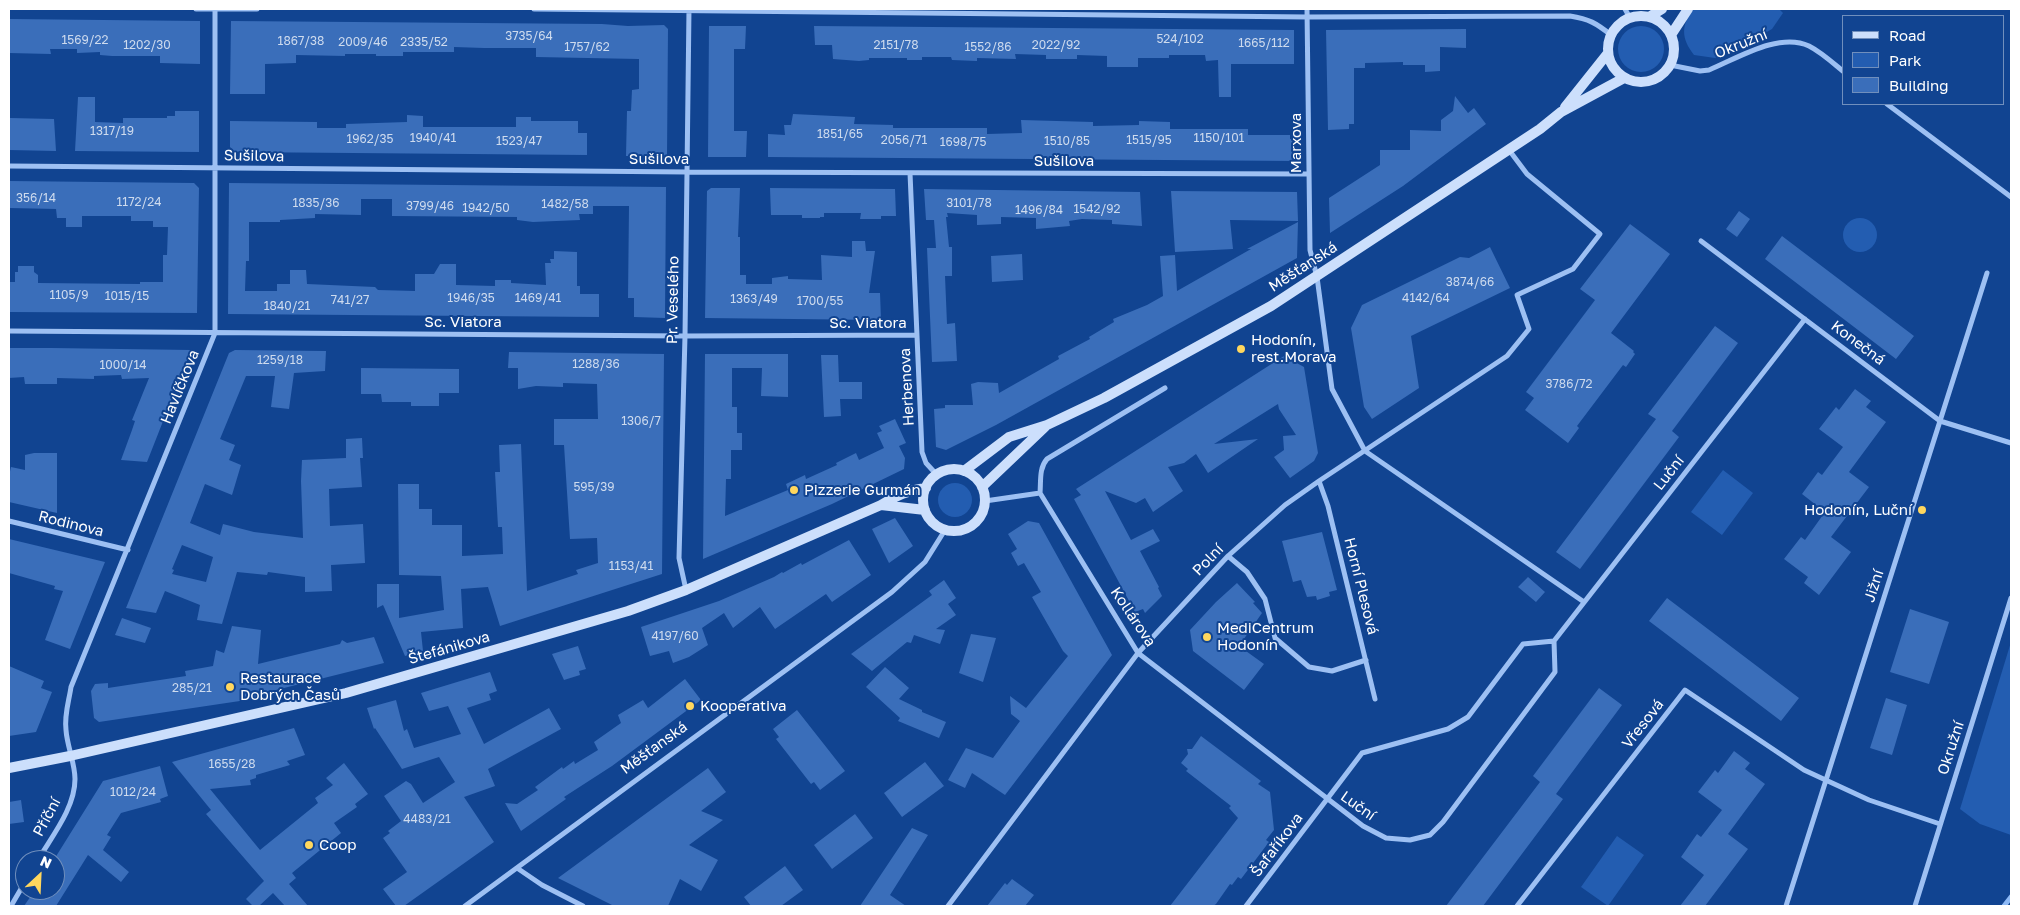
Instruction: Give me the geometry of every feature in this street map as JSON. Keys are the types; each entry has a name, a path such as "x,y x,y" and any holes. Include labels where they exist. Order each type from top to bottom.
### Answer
{"main road":[{"path":"1649,17 1662,9"},
{"path":"1671,35 1688,9"},
{"path":"1608,53 1611,62 1624,78 1646,82 1660,76 1670,66 1674,50 1671,35 1666,27 1649,17 1628,13 1611,35"},
{"name":"Měšťanská","path":"1561,112 1608,53 1611,35"},
{"name":"Měšťanská","path":"964,471 1009,437 1047,425 1104,398 1271,306 1509,149 1561,112 1624,78"},
{"name":"Měšťanská","path":"982,487 1047,425"},
{"path":"945,471 964,471 972,475 982,487 985,502 981,517 969,528 953,532 945,530 936,526 925,510 924,495 926,488 937,475 945,471"},
{"name":"Štefánikova","path":"9,768 70,756 346,693 628,611 686,590 881,505 909,490 926,488"},
{"path":"881,505 925,510"}],"street":[{"path":"196,9 257,9"},
{"name":"Havlíčkova","path":"70,756 65,718 72,687 215,333 215,9"},
{"path":"534,9 689,9 1307,17 1570,16 1586,18 1611,35"},
{"name":"Pr. Veselého","path":"686,590 679,558 685,336 689,9"},
{"name":"Marxova","path":"1307,9 1310,250 1317,276"},
{"name":"Okružní","path":"1670,66 1700,71 1710,70 1765,47 1786,41 1810,46 1842,70"},
{"path":"1888,105 2011,197"},
{"name":"Polní","path":"948,906 1138,653 1228,556 1285,505 1507,356 1529,330 1517,295 1573,270 1600,234 1527,174 1509,149"},
{"name":"Sušilova","path":"9,166 687,172 1308,174"},
{"name":"Herbenova","path":"910,173 922,452 926,462 937,475"},
{"name":"Konečná","path":"1701,241 1940,421 2011,443"},
{"name":"Jižní","path":"1786,906 1987,273"},
{"path":"1317,276 1332,390 1365,451 1584,602"},
{"name":"Luční","path":"1554,641 1523,644 1468,717 1448,729 1362,753 1327,799 1363,826 1386,838 1410,840 1430,835 1443,822 1555,672 1554,641 1805,319"},
{"name":"Sc. Viatora","path":"9,331 685,336 916,335"},
{"path":"985,502 1040,493 1041,472 1043,464 1047,459 1165,388"},
{"name":"Horní Plesová","path":"1319,481 1328,506 1376,699"},
{"name":"Kollárova","path":"1040,493 1138,653 1327,799"},
{"name":"Rodinova","path":"9,521 128,550"},
{"name":"Měšťanská","path":"465,906 892,592 925,562 945,530"},
{"path":"1228,556 1247,572 1265,599 1275,638 1309,667 1332,671 1366,660"},
{"name":"Okružní","path":"1915,906 2011,598"},
{"name":"Vřesová","path":"1517,906 1686,690 1804,770 1825,781"},
{"name":"Příční","path":"44,850 69,807 75,778 70,756"},
{"path":"1825,781 1869,800 1940,824"},
{"name":"Šafaříkova","path":"1246,906 1327,799"},
{"path":"517,868 542,885 583,906"}],"green space":[{"path":"1693,9 1779,9 1783,13 1772,29 1735,50 1715,58 1694,55 1687,43 1684,32 1686,21"},
{"path":"1637,26 1645,26 1654,30 1660,36 1664,49 1660,62 1654,68 1645,72 1637,72 1628,68 1622,62 1618,53 1618,45 1622,36 1628,30"},
{"path":"1860,218 1872,223 1877,235 1872,247 1860,252 1848,247 1843,235 1848,223"},
{"path":"1723,470 1753,493 1722,535 1691,512"},
{"path":"955,483 962,484 967,488 971,493 971,507 967,512 962,516 955,517 948,516 943,512 939,507 938,500 939,493 943,488 948,484"},
{"path":"2011,642 2011,835 1980,824 1960,809"},
{"path":"1617,836 1644,855 1608,906 1581,887"}],"building":[{"path":"9,19 200,21 200,64 160,63 160,56 112,56 100,55 100,52 77,53 77,49 50,49 51,54 9,53"},
{"path":"231,21 664,25 668,29 667,157 626,156 627,111 631,111 632,90 639,89 639,59 536,57 536,48 454,47 454,52 403,52 403,56 376,56 376,54 345,54 345,56 296,55 296,63 265,64 265,94 230,94"},
{"path":"709,26 746,26 745,49 734,49 734,131 747,131 746,157 708,157"},
{"path":"814,26 1294,30 1294,64 1231,64 1231,97 1219,97 1218,60 1206,61 1205,55 1169,55 1169,58 1138,58 1138,67 1107,67 1107,56 1077,55 1077,59 1046,59 1046,55 1015,54 1016,59 977,58 977,61 952,60 951,57 922,57 922,60 869,58 869,60 859,61 833,59 832,45 815,45"},
{"path":"1466,29 1466,48 1440,47 1440,71 1425,72 1425,65 1403,65 1403,62 1365,63 1365,68 1354,68 1354,124 1349,124 1349,129 1328,130 1326,30"},
{"path":"1455,96 1468,113 1474,108 1486,124 1403,186 1330,233 1329,198 1380,165 1380,150 1410,150 1410,130 1441,131 1441,120 1453,111"},
{"path":"78,97 95,97 95,122 123,123 123,118 167,118 167,116 175,116 175,111 199,111 199,152 75,151"},
{"path":"793,114 855,117 854,124 893,125 893,128 987,128 987,134 1022,133 1021,120 1093,122 1093,126 1139,125 1139,121 1170,122 1170,129 1248,129 1248,135 1290,135 1290,139 1296,139 1296,161 768,157 768,134 785,135 784,125 791,125"},
{"path":"407,115 423,116 423,127 516,127 516,117 531,117 531,121 578,121 578,133 587,133 587,155 235,152 230,147 230,121 317,122 317,128 346,128 346,124 407,122"},
{"path":"10,118 54,119 56,151 9,150"},
{"path":"9,181 194,183 199,188 197,313 9,312 9,282 15,282 15,272 18,272 18,266 34,266 34,272 38,275 38,283 140,284 140,282 163,282 163,255 167,255 168,227 153,227 153,221 131,221 131,216 82,216 82,227 66,227 66,218 57,218 56,209 9,208"},
{"path":"229,183 666,187 665,318 634,317 634,298 628,298 629,206 593,206 593,214 579,214 580,220 533,222 517,220 517,217 392,216 392,199 361,199 361,215 315,214 315,218 280,220 280,222 249,222 249,261 246,261 245,291 277,291 277,284 290,284 290,270 306,270 307,284 415,291 415,274 434,274 440,264 456,264 456,285 495,286 495,280 511,280 511,283 546,285 545,263 551,263 550,259 554,259 554,251 577,252 577,286 580,286 580,294 599,294 599,317 228,314"},
{"path":"711,188 740,188 738,237 740,237 740,275 746,275 746,284 772,284 772,278 788,276 788,279 822,280 821,255 852,257 852,241 865,241 866,251 875,251 869,293 880,293 881,320 705,318 707,191"},
{"path":"770,188 895,189 896,216 881,216 881,219 860,219 861,213 824,213 824,217 820,218 802,218 802,215 771,215"},
{"path":"924,189 1140,192 1142,226 1112,224 1112,220 1082,219 1069,221 1070,226 1036,229 1036,218 1001,217 1001,224 977,225 977,215 947,213 949,247 952,247 952,276 945,276 947,324 955,323 957,361 932,362 927,248 936,248 934,220 926,220"},
{"path":"1171,191 1297,192 1298,221 1230,220 1233,249 1175,252"},
{"path":"1739,211 1750,219 1737,237 1726,229"},
{"path":"1298,222 1297,258 996,425 946,450 936,447 934,409 945,408 945,405 973,405 971,384 978,382 998,383 999,393 1059,359 1058,356 1090,339 1089,337 1114,322 1113,319 1163,296 1160,256 1175,255 1177,291 1251,249 1247,249"},
{"path":"1630,224 1670,254 1611,333 1634,351 1635,354 1626,367 1623,365 1577,426 1579,428 1568,443 1525,410 1534,398 1526,392 1595,300 1580,289"},
{"path":"1782,236 1914,336 1896,359 1765,259"},
{"path":"1490,247 1510,288 1411,336 1419,388 1372,419 1364,407 1351,328 1362,305 1460,257 1469,258"},
{"path":"1022,254 1023,280 992,282 991,256"},
{"path":"1715,326 1738,343 1672,431 1679,437 1580,569 1556,552 1656,419 1648,414"},
{"path":"9,348 191,350 147,462 121,460 135,421 132,420 149,378 122,379 121,375 94,376 94,379 57,378 57,384 25,384 24,377 9,378"},
{"path":"235,350 326,351 325,371 294,373 289,409 271,407 275,376 246,376 220,439 235,445 229,460 241,465 232,495 205,484 190,523 220,535 223,524 254,532 303,538 302,460 346,458 346,439 362,438 363,458 360,458 362,487 329,489 330,526 363,524 365,563 331,565 332,591 305,592 305,577 268,572 267,575 237,572 222,624 197,620 200,605 165,591 156,613 126,608 229,353","holes":["182,545 213,557 206,582 172,574 174,570 172,569"]},
{"path":"509,352 664,354 662,574 500,626 488,587 461,589 463,628 421,632 423,651 405,656 383,605 377,608 377,584 399,584 399,618 444,610 441,576 399,575 398,484 419,484 419,509 432,509 432,525 462,525 462,556 503,554 502,527 498,527 495,472 500,472 499,445 521,444 527,591 578,574 576,570 598,563 597,538 570,539 564,445 554,445 554,419 598,419 597,384 563,383 563,387 536,386 518,389 518,368 508,368"},
{"path":"705,354 788,354 788,397 761,396 762,368 732,368 732,407 737,407 737,433 742,433 742,450 731,450 731,479 726,479 725,516 788,490 786,484 805,475 806,479 837,465 836,463 856,453 859,460 884,448 877,433 882,431 879,426 895,419 906,443 899,446 905,458 904,469 832,504 703,559"},
{"path":"821,355 838,355 839,382 862,382 862,399 840,399 841,416 824,417"},
{"path":"1284,356 1304,367 1318,453 1314,461 1290,478 1274,457 1284,450 1283,436 1296,435 1279,409 1278,404 1214,444 1258,439 1208,473 1196,454 1184,463 1168,467 1183,491 1153,512 1145,498 1136,503 1105,491 1131,540 1153,529 1160,541 1140,551 1162,596 1145,613 1143,609 1135,612 1074,499 1081,495 1076,489"},
{"path":"361,368 459,369 459,393 439,393 439,406 411,406 411,402 382,402 381,394 361,394"},
{"path":"1855,389 1871,401 1866,407 1886,422 1849,472 1869,487 1831,537 1851,552 1819,595 1804,583 1808,577 1784,559 1801,537 1805,540 1825,512 1802,494 1818,472 1822,475 1843,447 1819,429 1836,407 1839,410"},
{"path":"57,453 57,513 9,502 11,467 25,470 25,455"},
{"path":"895,518 913,546 889,563 872,529"},
{"path":"1028,521 1039,523 1112,655 1005,795 972,773 965,788 948,780 966,748 993,758 1020,721 1011,714 1010,696 1026,708 1068,656 1063,651 1032,597 1041,592 1024,563 1018,566 1011,553 1017,549 1008,534"},
{"path":"1322,532 1337,590 1329,592 1330,596 1317,600 1316,596 1307,597 1301,580 1293,582 1282,541"},
{"path":"9,539 105,562 70,649 45,640 63,591 54,589 55,586 9,573"},
{"path":"849,540 871,575 832,602 826,594 775,629 760,607 733,628 724,613 702,628 708,645 689,657 673,663 669,651 650,656 641,627 719,601 783,573 801,563 802,565"},
{"path":"1528,577 1545,592 1536,602 1518,587"},
{"path":"944,580 956,598 948,604 956,615 936,629 945,630 940,644 914,635 911,643 907,642 872,671 851,654 932,595 929,591"},
{"path":"1237,583 1255,602 1253,603 1262,613 1239,646 1264,664 1244,690 1193,651 1190,630"},
{"path":"1667,598 1799,698 1781,721 1649,621"},
{"path":"1910,609 1949,622 1929,684 1890,672"},
{"path":"122,618 151,628 145,643 115,635"},
{"path":"232,626 261,630 258,664 340,644 342,640 347,643 374,637 384,663 260,694 260,698 99,722 94,718 91,691 95,684 108,683 108,688 186,676 185,671 213,666 216,650 224,653"},
{"path":"971,634 996,638 983,682 959,673"},
{"path":"578,646 586,669 579,671 580,675 564,680 552,654"},
{"path":"9,666 44,681 41,688 52,692 36,732 9,736"},
{"path":"885,667 909,688 899,699 922,710 922,712 946,722 939,738 898,721 900,718 866,687"},
{"path":"490,672 497,691 489,694 491,700 467,708 484,744 549,708 561,729 488,769 495,786 464,797 494,842 404,906 396,906 383,889 407,872 383,838 390,833 388,831 401,821 384,796 406,781 411,784 423,803 455,782 439,757 402,769 374,729 367,708 396,700 404,731 407,729 414,748 461,734 448,706 429,711 421,693"},
{"path":"685,679 701,700 612,766 564,797 566,799 521,831 505,803 517,804 538,790 535,787 562,767 563,769 574,761 575,764 598,750 594,742 621,723 618,715 643,700 648,708"},
{"path":"1599,688 1622,705 1556,794 1563,799 1483,906 1446,906 1540,782 1533,776"},
{"path":"1886,698 1907,705 1892,755 1870,748"},
{"path":"797,710 845,771 820,790 814,782 811,784 776,739 779,737 773,729"},
{"path":"294,728 305,755 287,761 290,765 256,775 256,778 250,780 251,785 210,789 260,850 318,803 315,798 333,785 326,778 344,763 368,794 355,804 357,807 334,823 341,833 292,873 296,878 289,884 308,906 285,906 273,893 259,906 253,906 246,899 264,881 206,814 211,810 172,762"},
{"path":"1201,736 1261,781 1258,784 1270,792 1274,830 1266,840 1269,842 1241,879 1238,877 1232,885 1230,884 1216,904 1213,906 1170,906 1238,818 1229,808 1231,806 1186,771 1188,769 1181,763 1188,754 1187,749 1192,749"},
{"path":"1734,751 1750,763 1745,769 1765,784 1728,834 1748,849 1705,906 1680,906 1704,875 1681,857 1697,834 1701,837 1722,810 1698,792 1715,770 1718,773"},
{"path":"925,762 944,786 902,817 884,793"},
{"path":"160,766 168,796 160,799 161,802 121,813 107,835 111,837 103,850 129,872 121,882 88,855 65,892 65,850 60,850 103,781"},
{"path":"708,768 726,792 701,811 723,820 689,845 718,860 701,891 680,879 668,906 614,906 558,878"},
{"path":"21,800 24,822 9,824 9,802"},
{"path":"855,814 873,838 832,869 814,845"},
{"path":"912,828 928,835 890,895 906,906 860,906"},
{"path":"785,866 803,890 781,906 751,906 744,897"},
{"path":"1012,879 1034,895 1025,906 987,906 1005,883 1007,885"},
{"path":"28,900 60,900 56,906 24,906"}],"waterway":[{"path":"2004,906 2011,897"}],"place":[{"name":"Hodonín, rest.Morava","path":"1241,349"},
{"name":"Pizzerie Gurmán","path":"794,490"},
{"name":"Hodonín, Luční","path":"1922,510"},
{"name":"MediCentrum Hodonín","path":"1207,637"},
{"name":"Restaurace Dobrých Časů","path":"230,687"},
{"name":"Kooperativa","path":"690,706"},
{"name":"Coop","path":"309,845"}]}
